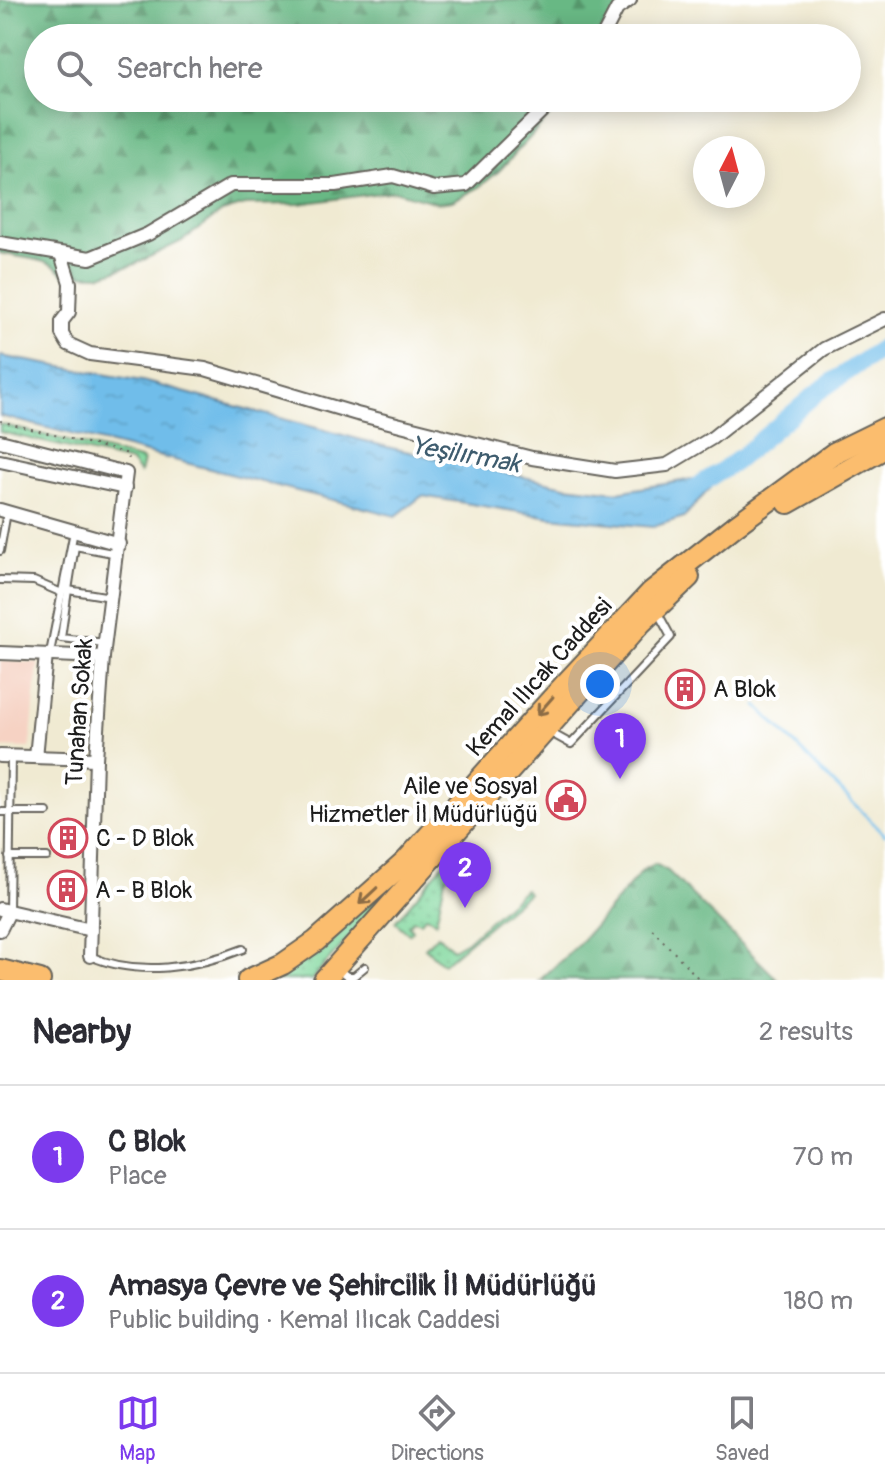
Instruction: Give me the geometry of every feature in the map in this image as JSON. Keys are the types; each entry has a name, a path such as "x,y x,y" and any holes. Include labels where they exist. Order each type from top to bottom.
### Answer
{"highway":[{"name":"Kemal Ilıcak Caddesi","path":"248,980 269,972 316,941 405,862 651,592 834,453 885,428"},
{"name":"Kemal Ilıcak Caddesi","path":"329,976 422,868 687,578 806,491 885,448"},
{"path":"0,970 40,980"}],"street":[{"path":"609,24 617,9 630,0"},
{"path":"0,243 90,258 148,234 231,185 335,185 393,176 434,188 466,185 541,112"},
{"path":"61,254 70,283 69,312 62,321 62,334 68,344 90,354 205,369 357,414 503,450 615,471 667,465 712,438 824,349 885,319"},
{"path":"0,441 126,473"},
{"path":"0,461 125,488"},
{"name":"Tunahan Sokak","path":"90,956 96,759 103,657 126,473"},
{"path":"4,511 74,531 118,549"},
{"path":"0,653 103,657"},
{"path":"36,757 48,655"},
{"path":"5,756 96,759"},
{"path":"0,930 4,911 91,930"}],"lane":[{"path":"0,551 4,511"},
{"path":"74,531 61,638 105,643"},
{"path":"48,655 75,546 118,549"},
{"path":"0,580 34,581 65,592 111,597"},
{"path":"547,731 571,744 671,637 656,609"},
{"path":"4,911 10,847 5,756"},
{"path":"0,812 47,812"},
{"path":"0,847 10,847"},
{"path":"9,857 47,857"},
{"path":"90,956 116,965 168,967 203,962 243,949"},
{"path":"329,976 352,977 365,967"}],"path":[{"path":"0,421 129,454 126,473"},
{"path":"652,929 700,980"}],"shaded area":[{"path":"0,661 38,663 30,748 0,747"}],"green space":[{"path":"0,0 628,0 611,24 24,24 24,112 553,112 499,171 478,188 452,201 438,203 394,191 299,204 245,205 222,212 182,241 135,264 101,275 63,274 44,262 0,253"},
{"path":"0,424 143,460 140,473 131,462 0,432"},
{"path":"444,832 311,980 262,980"},
{"path":"461,843 471,859 458,864 445,879 436,922 426,916 421,922 413,920 408,925 412,930 409,934 395,922"},
{"path":"655,864 668,871 778,980 540,980 579,944 643,870"},
{"path":"525,889 528,893 443,964 425,948 437,935 453,949 467,941"}],"water":[{"path":"0,356 142,381 391,448 565,486 618,492 723,474 684,517 653,527 550,517 422,496 396,516 0,416"}],"waterway":[{"name":"Yeşilırmak","path":"696,487 735,462 819,391 885,346"},
{"path":"757,706 885,835"}],"place":[{"name":"A Blok","path":"685,689"},
{"name":"C Blok","path":"620,779"},
{"name":"Aile ve Sosyal Hizmetler İl Müdürlüğü","path":"566,800"},
{"name":"C - D Blok","path":"68,838"},
{"name":"A - B Blok","path":"67,890"},
{"name":"Amasya Çevre ve Şehircilik İl Müdürlüğü","path":"465,908"}]}
